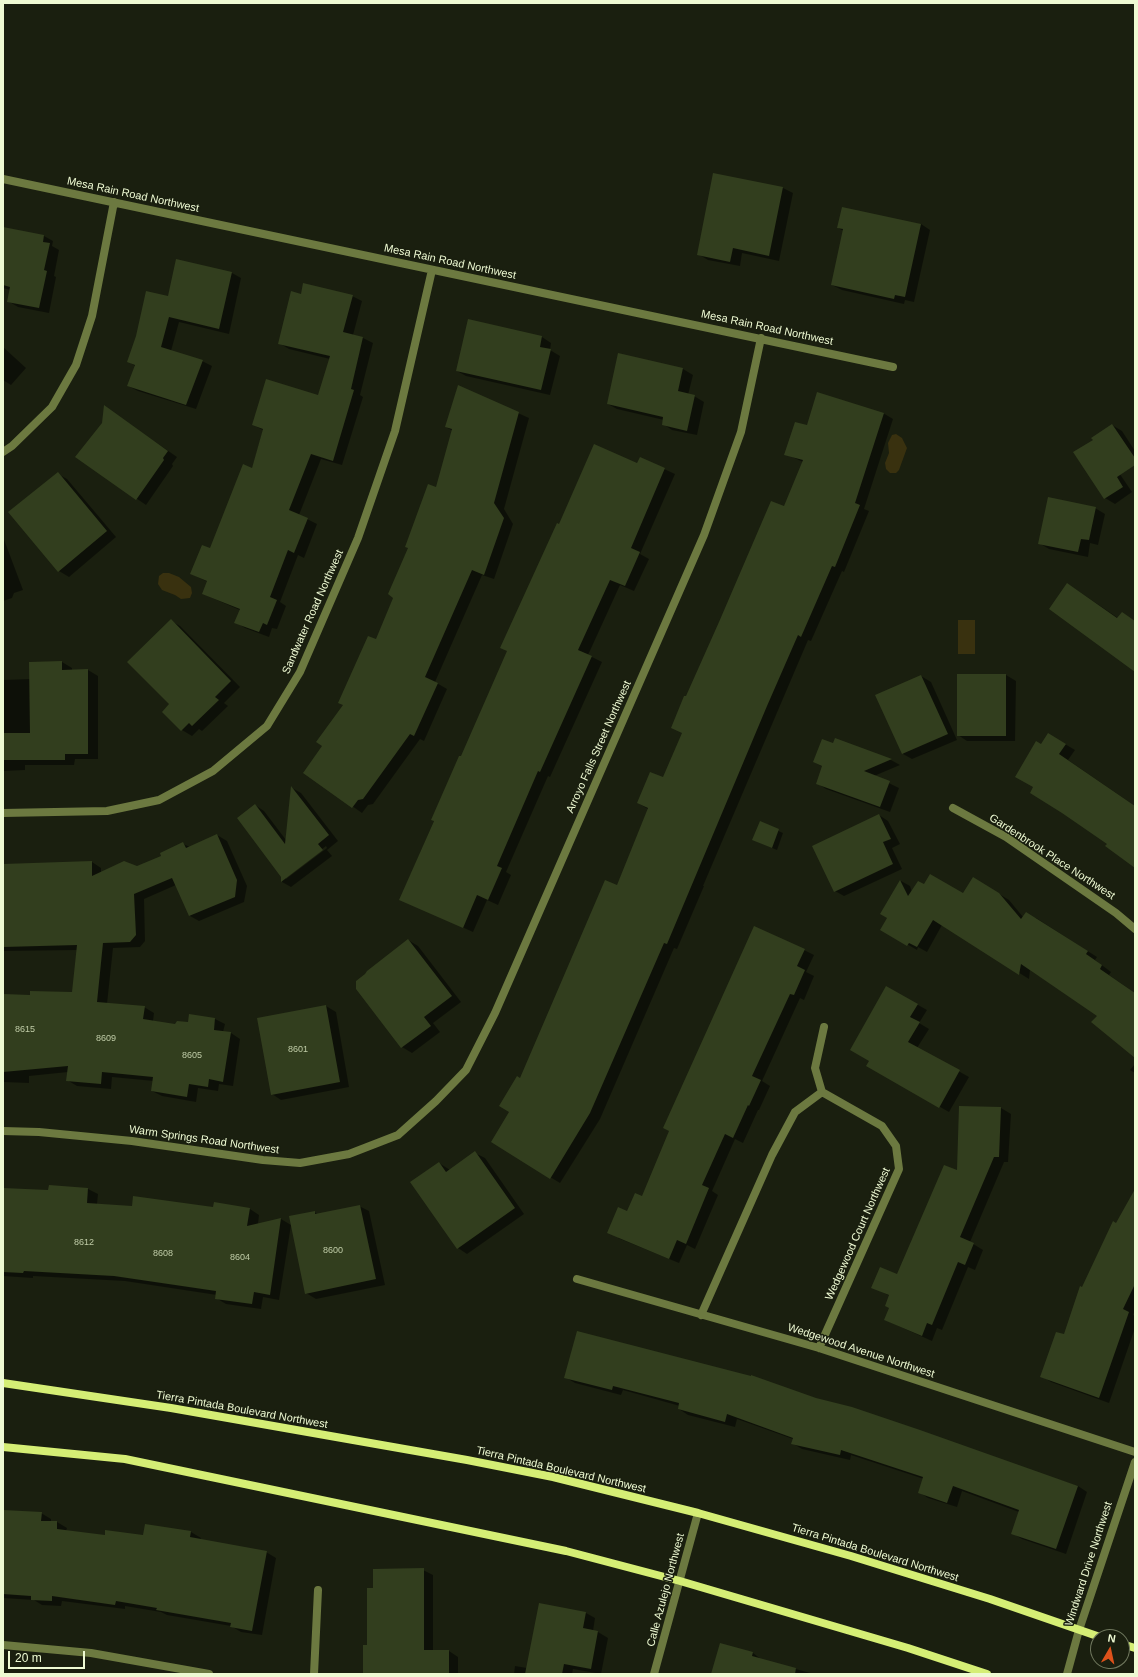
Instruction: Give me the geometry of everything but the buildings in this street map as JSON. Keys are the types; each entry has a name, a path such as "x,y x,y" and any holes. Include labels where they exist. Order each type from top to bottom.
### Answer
{"main road":[{"name":"Tierra Pintada Boulevard Northwest","path":"3,1383 171,1408 467,1460 553,1477 698,1513 866,1561 990,1599 1090,1634"},
{"path":"3,1447 125,1459 566,1551 680,1581 908,1648 987,1674"}],"street":[{"name":"Mesa Rain Road Northwest","path":"3,179 893,366"},
{"path":"3,452 12,446 52,407 76,365 92,316 114,202"},
{"name":"Sandwater Road Northwest","path":"3,814 107,811 159,800 213,772 267,726 300,672 358,538 394,431 432,270"},
{"name":"Arroyo Falls Street Northwest","path":"398,1134 436,1101 466,1070 495,1013 706,528 741,432 761,338"},
{"name":"Gardenbrook Place Northwest","path":"953,808 1006,838 1116,913 1135,929"},
{"path":"701,1315 772,1155 794,1112 822,1092 815,1068 824,1027"},
{"name":"Wedgewood Court Northwest","path":"818,1348 900,1169 896,1146 882,1126 822,1092"},
{"name":"Warm Springs Road Northwest","path":"3,1131 39,1132 132,1141 263,1160 300,1163 349,1154 398,1134"},
{"name":"Wedgewood Avenue Northwest","path":"577,1279 818,1348 1135,1452"},
{"name":"Windward Drive Northwest","path":"1067,1674 1079,1630 1135,1462"},
{"name":"Calle Azulejo Northwest","path":"654,1674 698,1513"},
{"path":"314,1674 318,1590"},
{"path":"3,1645 91,1653 209,1674"}],"shaded area":[{"path":"896,434 902,438 907,448 899,470 896,473 890,473 886,469 885,463 889,453 888,443 892,435"},
{"path":"163,573 169,573 179,577 191,587 192,593 190,598 181,599 162,590 158,584 159,576"},
{"path":"958,620 975,620 975,654 958,654"}]}
